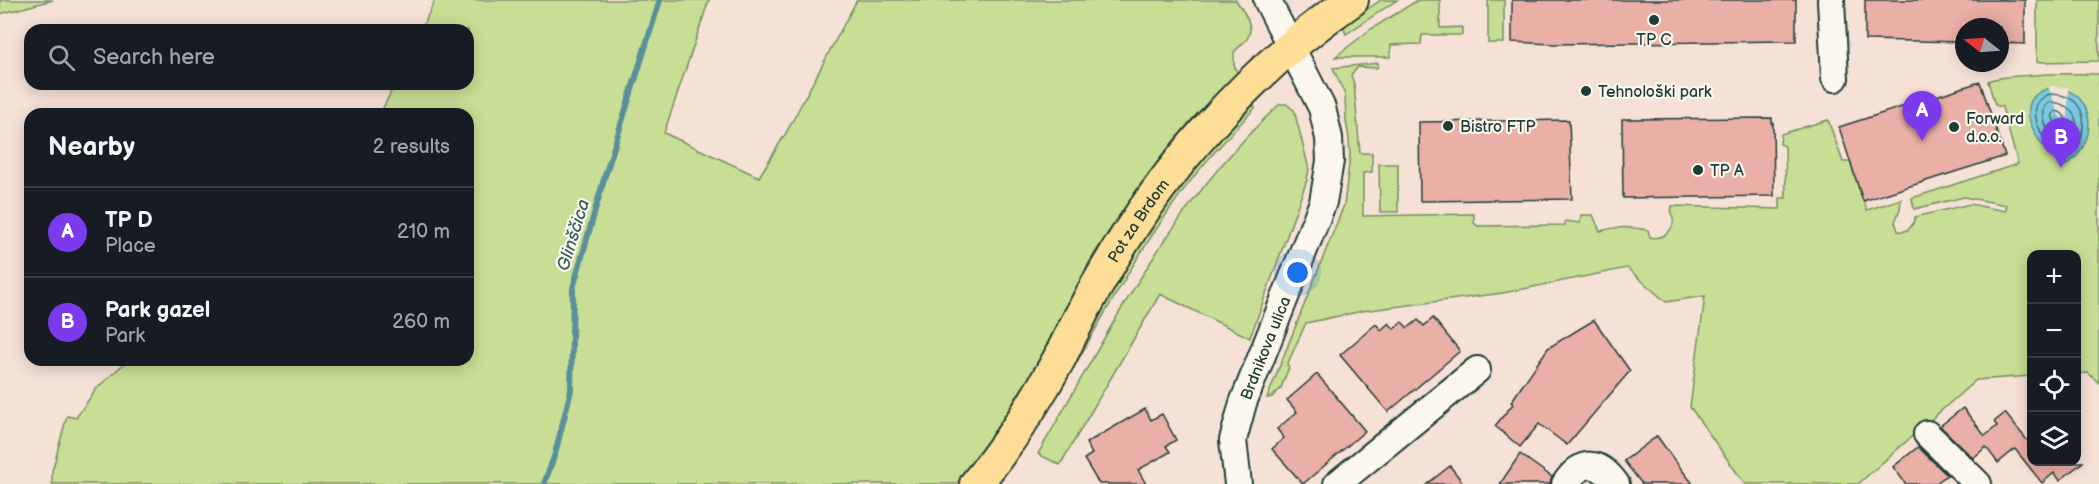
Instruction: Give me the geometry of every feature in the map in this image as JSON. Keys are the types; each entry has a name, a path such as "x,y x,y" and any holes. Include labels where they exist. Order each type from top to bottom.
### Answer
{"main road":[{"name":"Pot za Brdom","path":"976,484 1023,420 1058,360 1098,283 1155,193 1206,129 1248,86 1291,46 1352,0"}],"street":[{"name":"Brdnikova ulica","path":"1238,484 1233,440 1243,403 1319,213 1328,183 1330,148 1325,118 1319,101 1267,0"},
{"path":"1831,0 1835,78"},
{"path":"1337,484 1477,370"},
{"path":"1927,434 1978,484"},
{"path":"1565,484 1574,473 1591,465 1599,467 1612,478"}],"green space":[{"path":"53,0 0,14 0,1"},
{"path":"435,0 709,0 664,133 759,177 786,133 857,0 1236,0 1247,18 1250,32 1247,39 1234,52 1234,65 1238,74 1189,123 1159,159 1132,198 1091,259 1011,410 994,436 956,484 52,484 52,471 67,416 76,418 96,389 121,366 474,366 474,108 383,108 392,90 474,90 474,24 424,24"},
{"path":"1381,0 1397,0 1346,34 1343,26"},
{"path":"1418,0 1440,0 1440,28 1462,27 1462,35 1422,35 1421,44 1391,45 1390,57 1335,57 1371,29"},
{"path":"1488,0 1504,0 1504,43 1488,43"},
{"path":"2037,0 2099,0 2099,61 2037,62"},
{"path":"1378,63 1377,68 1358,67 1351,75 1354,84 1360,153 1372,153 1372,172 1363,173 1363,216 1474,214 1474,223 1478,226 1565,225 1565,221 1580,223 1581,215 1593,215 1600,231 1636,228 1648,230 1650,237 1655,238 1665,235 1672,228 1672,206 1780,209 1780,198 1786,198 1785,146 1780,144 1781,134 1828,120 1843,162 1850,162 1867,210 1901,199 1895,222 1898,231 1905,231 1909,228 1915,217 1970,204 2005,211 2007,205 1964,197 1914,209 1912,198 2018,164 2002,107 1995,105 1988,81 2042,74 2099,74 2099,383 2088,373 2081,374 2081,250 2027,250 2027,376 1976,380 1858,484 1745,484 1690,407 1705,296 1666,302 1627,268 1503,293 1362,311 1306,323 1287,365 1289,367 1281,388 1272,397 1267,398 1344,205 1350,156 1349,138 1345,95 1333,68"},
{"path":"1253,103 1255,108 1200,169 1155,231 1059,393 1057,392 1109,294 1153,223 1199,163"},
{"path":"1280,104 1286,104 1294,110 1309,169 1250,338 1160,294 1060,465 1038,454 1118,315 1176,225 1207,182"},
{"path":"1379,164 1398,164 1398,212 1380,212"}],"water":[{"path":"2049,88 2076,95 2083,103 2089,123 2085,143 2080,152 2064,166 2055,159 2038,138 2029,114 2030,104 2036,94"}],"pier":[{"path":"2048,86 2068,87 2068,117 2060,118"}],"building":[{"name":"TP C","path":"1512,0 1796,0 1796,41 1554,44 1512,42"},
{"path":"1865,0 2025,0 2025,44 2009,43 2009,18 1955,18 1955,42 1865,40"},
{"path":"1980,82 2005,156 1863,201 1839,127"},
{"name":"TP A","path":"1772,118 1774,196 1623,198 1622,119"},
{"path":"1569,120 1572,199 1420,201 1419,122"},
{"path":"1433,318 1460,351 1388,412 1340,355 1376,324 1381,330 1389,323 1394,329 1402,322 1408,328 1418,320 1424,326"},
{"path":"1594,320 1630,371 1567,445 1539,424 1520,447 1495,426 1513,404 1511,402 1548,348"},
{"path":"1317,374 1365,431 1303,484 1272,449 1284,438 1277,429 1297,412 1287,400"},
{"path":"1963,408 1985,436 1997,426 1994,422 2005,413 2027,440 2027,464 2015,449 1998,463 1986,447 1973,458 1940,426"},
{"path":"1145,409 1151,420 1162,414 1176,440 1166,446 1170,452 1138,470 1146,484 1099,484 1084,459 1092,454 1086,443"},
{"path":"1657,436 1693,484 1642,484 1624,461"},
{"path":"1918,447 1947,475 1935,484 1906,484 1893,467"},
{"path":"1520,454 1552,477 1550,484 1500,484"},
{"path":"1450,466 1464,484 1427,484"},
{"path":"2028,466 2078,466 2060,480 2054,473 2042,483"}],"waterway":[{"name":"Glinščica","path":"544,484 555,454 571,390 573,288 604,179 660,0"}],"place":[{"name":"TP C","path":"1654,20"},
{"name":"Tehnološki park","path":"1586,91"},
{"name":"Bistro FTP","path":"1448,126"},
{"name":"Forward d.o.o.","path":"1954,127"},
{"name":"TP D","path":"1922,141"},
{"name":"Park gazel","path":"2061,168"},
{"name":"TP A","path":"1698,170"}]}
